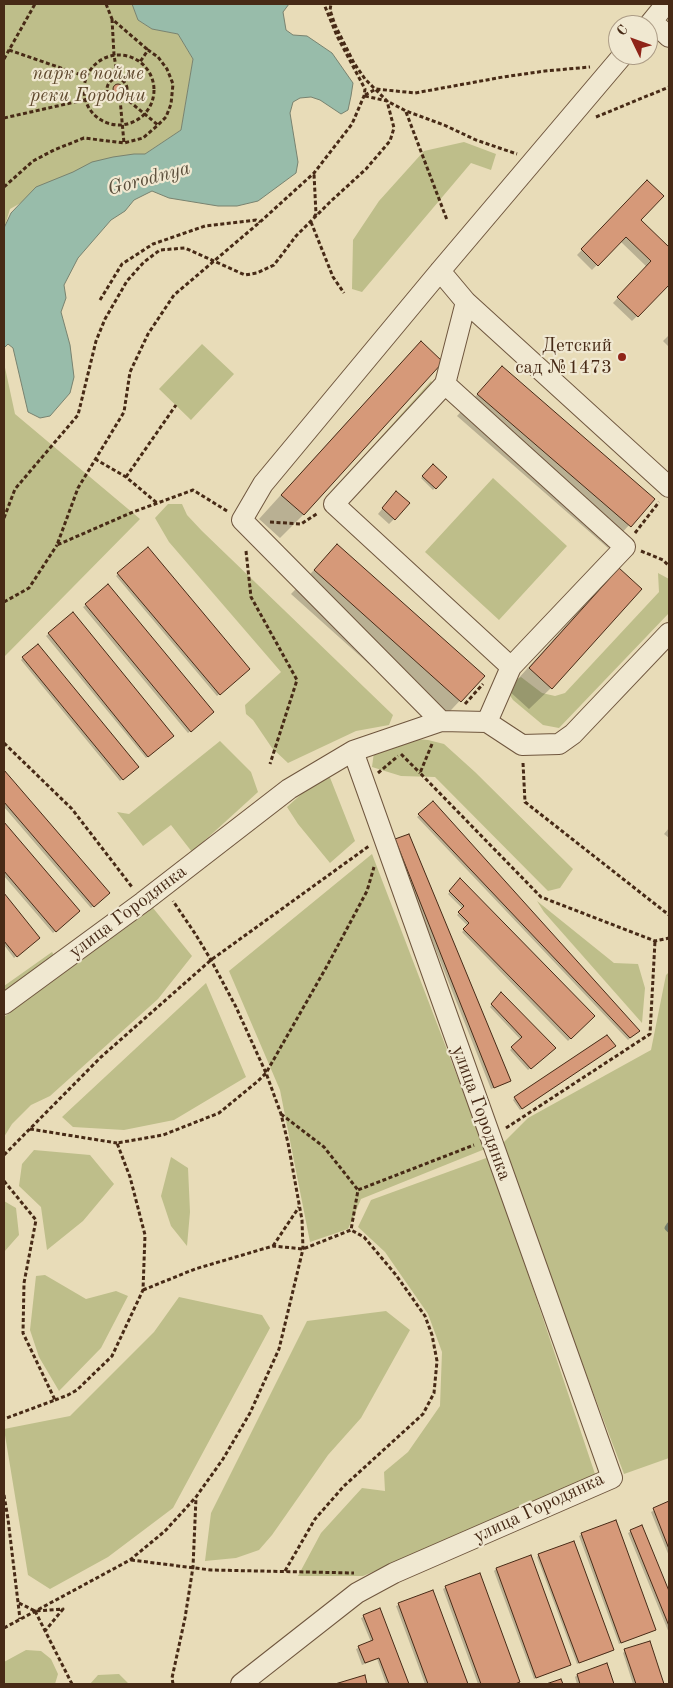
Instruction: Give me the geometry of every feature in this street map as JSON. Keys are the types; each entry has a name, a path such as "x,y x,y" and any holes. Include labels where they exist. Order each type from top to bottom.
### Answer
{"street":[{"path":"657,15 666,4"},
{"path":"658,29 669,37"},
{"path":"446,721 242,520 263,484 615,65"},
{"path":"440,271 466,302 666,491"},
{"path":"466,302 445,384 334,504 507,664"},
{"path":"445,384 625,547 507,664 487,722"},
{"path":"352,751 446,721 487,722 522,745 558,744 573,734 669,633"},
{"name":"улица Городянка","path":"4,1004 163,887 289,789 352,751 612,1478 394,1574 357,1593 241,1684"}],"path":[{"path":"4,59 35,4"},
{"path":"106,4 112,19 114,55 118,80"},
{"path":"4,602 29,588 58,545 78,488 124,412 130,372 148,334 174,295 314,173 352,124 364,96 364,89 337,36 324,4"},
{"path":"4,518 14,489 78,415 96,341 105,319 127,281 144,262 160,250 185,248 245,275 257,273 274,265 296,236 371,164 390,141 394,128 387,102 365,79 354,62 335,25 330,4"},
{"path":"4,187 33,161 54,150 84,138 124,143 143,138 166,117 172,104 173,84 167,69 158,57 112,19"},
{"path":"9,50 87,77"},
{"path":"140,62 148,50"},
{"path":"114,55 128,56 140,62 150,73 154,87 152,101 145,114 133,123 118,126 103,123 91,113 84,100 84,85 89,71 100,60 114,55"},
{"path":"364,96 376,89 415,93 608,62"},
{"path":"124,143 122,98 127,92 127,87 124,82 118,80 110,82 108,92 110,96 122,98 158,125"},
{"path":"592,118 669,87"},
{"path":"364,96 387,102 476,140 534,160"},
{"path":"4,118 84,100"},
{"path":"406,111 447,220"},
{"path":"310,222 316,214 314,173"},
{"path":"100,300 122,264 153,244 205,226 256,220 260,222"},
{"path":"310,222 332,277 344,293"},
{"path":"126,478 176,405"},
{"path":"94,459 126,478 157,503"},
{"path":"58,545 133,512 192,490 242,520 301,524 334,504"},
{"path":"666,491 625,547 651,554 663,560 669,566"},
{"path":"246,549 252,597 297,680 270,764"},
{"path":"420,773 446,721 507,664"},
{"path":"4,743 72,809 143,902"},
{"path":"522,745 525,802 669,915"},
{"path":"401,754 541,897 655,941 669,938"},
{"path":"4,1155 100,1057 211,960 383,836"},
{"path":"30,1129 117,1143 163,1135 219,1113 258,1081 266,1072 367,891 375,864"},
{"path":"4,1628 130,1560 165,1531 196,1497 223,1459 241,1428 279,1349 303,1249 300,1206 281,1114 266,1072 236,1007 211,960 163,887"},
{"path":"358,1190 490,1138 650,1034 655,941"},
{"path":"281,1114 324,1148 358,1190 352,1230"},
{"path":"4,1420 68,1396 77,1390 112,1356 143,1290 145,1235 130,1177 117,1143"},
{"path":"4,1181 36,1220 24,1282 23,1333 55,1400"},
{"path":"273,1246 300,1206"},
{"path":"143,1290 194,1269 273,1246 303,1249 352,1230"},
{"path":"285,1571 315,1519 344,1486 423,1414 434,1393 437,1361 432,1335 425,1316 377,1252 364,1237 352,1230"},
{"path":"4,1495 20,1619"},
{"path":"173,1684 172,1678 185,1618 193,1567 196,1497"},
{"path":"130,1560 211,1570 354,1572"},
{"path":"19,1603 35,1610 63,1609 45,1631"},
{"path":"35,1610 72,1684"}],"green space":[{"name":"парк в пойме реки Городни","path":"4,4 132,4 138,20 152,29 178,34 193,59 181,130 145,154 83,168 10,209 4,229"},
{"path":"464,142 496,154 491,170 471,163 362,292 352,289 353,240 379,201 424,151"},
{"path":"202,344 234,374 191,420 159,389"},
{"path":"4,363 15,414 140,519 4,657"},
{"path":"431,381 436,388 330,499 326,498"},
{"path":"493,478 567,546 499,620 425,552"},
{"path":"168,504 182,504 187,515 202,531 393,715 389,725 356,731 288,763 272,748 253,720 246,714 245,705 281,672 169,542 155,518"},
{"path":"658,573 669,579 669,613 559,728 543,725 513,700 507,691 511,682 521,677 542,693 555,696 565,693 659,592"},
{"path":"405,738 428,740 444,744 475,772 573,869 560,888 548,891 435,777 401,776 372,767 374,752"},
{"path":"220,741 251,772 258,792 192,852 171,825 143,846 117,812 129,814"},
{"path":"329,775 355,841 330,863 298,824 287,807 308,788"},
{"path":"372,854 485,1149 361,1199 348,1229 310,1242 280,1090 229,971"},
{"path":"537,901 614,963 638,964 645,988 642,1023 544,912"},
{"path":"153,908 192,956 158,999 50,1096 31,1105 12,1124 4,1137 4,1017"},
{"path":"52,952 55,957 4,997 4,986"},
{"path":"669,972 669,1458 624,1474 500,1146 528,1118 651,1050 666,975"},
{"path":"206,983 246,1077 174,1120 124,1130 73,1127 62,1117"},
{"path":"34,1150 90,1155 114,1184 83,1221 47,1250 41,1207 19,1186 22,1164"},
{"path":"171,1157 188,1168 190,1212 187,1246 171,1226 161,1196"},
{"path":"489,1157 597,1480 363,1576 298,1576 321,1533 362,1488 385,1491 384,1472 408,1452 440,1406 442,1352 428,1314 385,1252 358,1227 371,1200"},
{"path":"4,1201 16,1208 19,1235 4,1252"},
{"path":"45,1275 86,1299 116,1291 128,1296 101,1348 59,1391 39,1357 30,1330 36,1276"},
{"path":"179,1297 262,1315 270,1328 173,1508 108,1557 50,1589 28,1575 4,1429 70,1416 154,1332"},
{"path":"386,1311 410,1330 361,1418 328,1455 272,1535 259,1550 236,1558 205,1561 211,1513 307,1321"},
{"path":"26,1650 41,1651 51,1659 58,1674 55,1684 4,1684 4,1662"},
{"path":"119,1674 129,1684 90,1684 98,1675"}],"water":[{"name":"Gorodnya","path":"132,4 289,4 283,12 286,30 293,35 307,36 332,53 353,83 348,110 341,114 320,100 311,97 300,98 293,102 290,113 298,162 296,173 258,201 237,206 218,206 169,198 152,191 134,200 125,211 111,220 78,258 64,285 66,298 61,312 70,345 74,377 70,393 50,416 40,418 28,412 13,348 8,344 4,348 4,228 11,213 36,187 92,162 113,157 145,154 181,130 193,59 178,34 152,29 138,20"}],"building":[{"path":"116,84 120,84 123,89 122,93 116,94 113,91 113,87"},
{"path":"647,180 664,196 641,220 669,247 669,285 638,317 617,297 651,261 626,237 598,266 581,249"},
{"path":"421,341 443,362 304,515 281,495"},
{"path":"502,366 655,499 631,527 477,394"},
{"path":"433,464 447,477 436,489 422,476"},
{"path":"396,491 410,503 395,520 382,508"},
{"path":"337,544 485,676 461,702 314,570"},
{"path":"148,547 250,669 220,695 117,573"},
{"path":"619,568 642,589 552,689 529,668"},
{"path":"108,584 214,712 191,732 85,604"},
{"path":"73,612 174,736 148,757 48,633"},
{"path":"38,644 139,767 123,780 22,657"},
{"path":"4,770 110,893 94,907 4,802"},
{"path":"433,801 640,1031 630,1038 418,814"},
{"path":"4,822 80,911 56,932 4,871"},
{"path":"409,834 511,1081 494,1088 395,839"},
{"path":"460,878 595,1016 571,1039 463,929 469,923 458,912 464,906 449,891"},
{"path":"4,893 40,938 17,957 4,941"},
{"path":"501,992 556,1048 531,1069 511,1047 522,1037 491,1004"},
{"path":"607,1035 616,1046 522,1109 514,1097"},
{"path":"669,1501 669,1549 653,1508"},
{"path":"616,1520 656,1630 621,1643 581,1533"},
{"path":"642,1525 669,1591 669,1626 630,1530"},
{"path":"574,1541 614,1650 579,1663 538,1554"},
{"path":"531,1555 571,1665 536,1678 496,1568"},
{"path":"480,1573 520,1682 515,1684 481,1684 445,1586"},
{"path":"433,1590 468,1684 428,1684 398,1603"},
{"path":"380,1608 409,1684 389,1684 379,1658 365,1663 358,1646 373,1640 363,1615"},
{"path":"650,1641 664,1684 636,1684 624,1649"},
{"path":"607,1663 614,1684 580,1684 577,1674"},
{"path":"365,1675 367,1684 335,1684"},
{"path":"561,1679 563,1684 546,1684"}],"waterway":[{"path":"669,1225 667,1228 669,1230"}],"place":[{"name":"Детский сад №1473","path":"622,357"}]}
